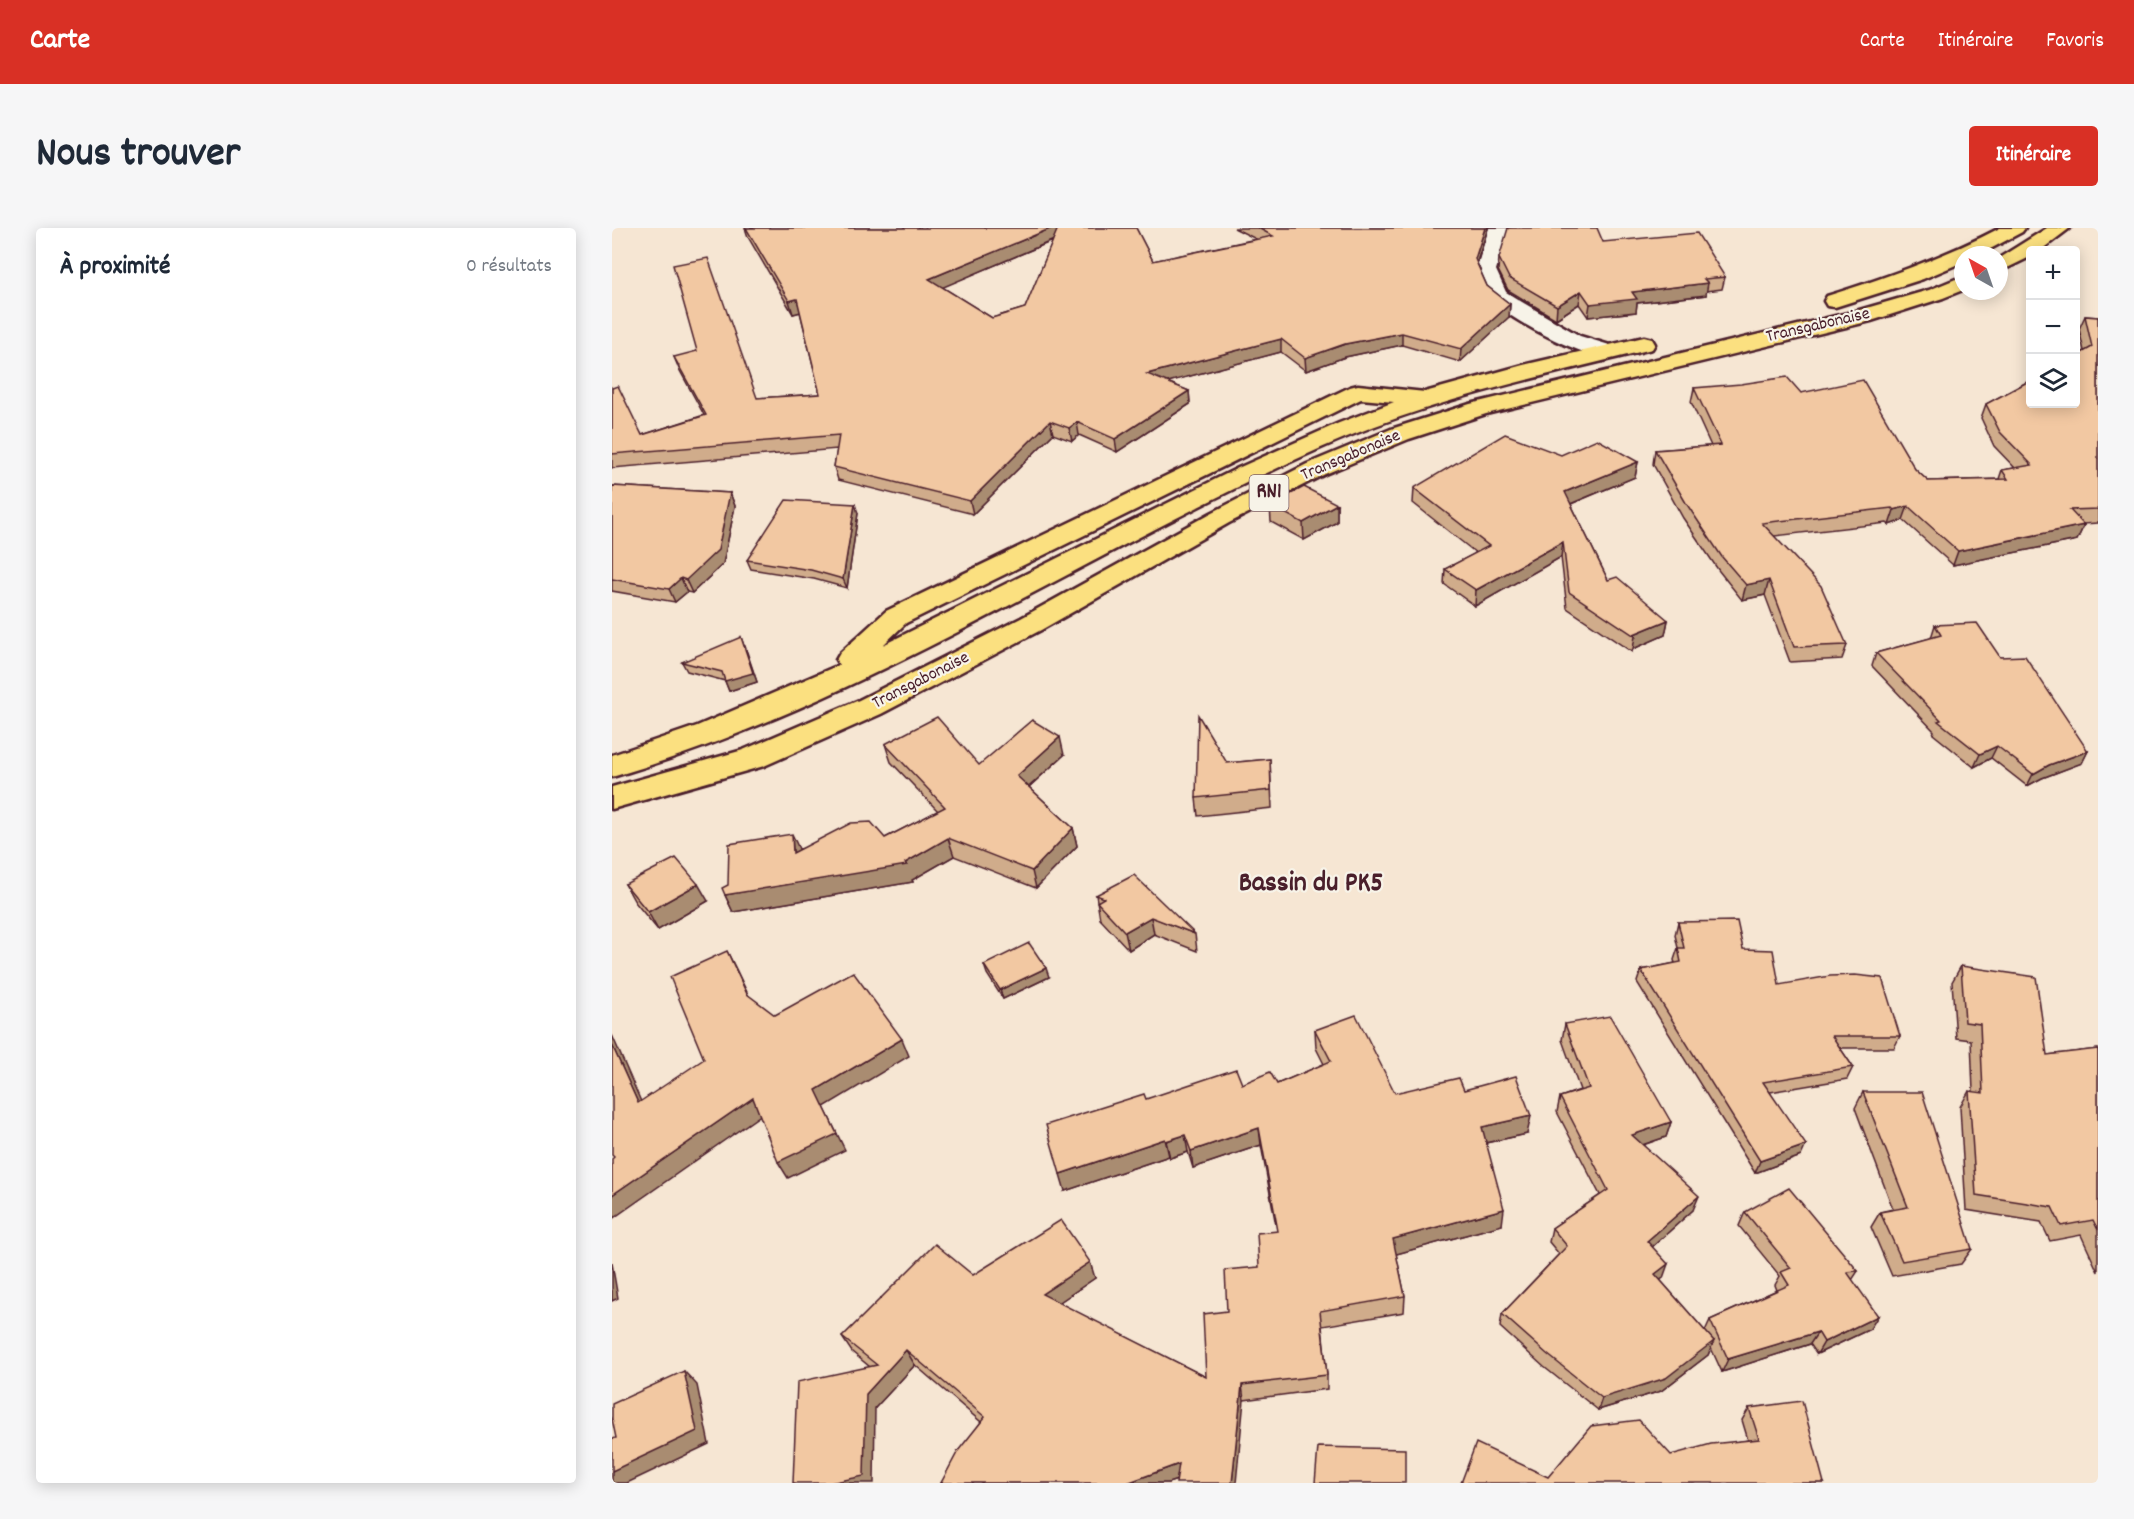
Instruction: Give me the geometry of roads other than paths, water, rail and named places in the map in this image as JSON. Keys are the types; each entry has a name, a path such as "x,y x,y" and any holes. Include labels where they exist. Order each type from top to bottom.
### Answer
{"highway":[{"name":"Transgabonaise","path":"1980,246 2015,228"},
{"path":"2008,261 2060,228"},
{"name":"Transgabonaise","path":"612,766 707,733 826,681 896,617 1358,392 1427,399 1520,372 1827,304 1916,275 1954,259"},
{"name":"Transgabonaise","path":"612,798 753,758 870,707 1031,624 1231,512 1316,469 1400,434 1495,404 1863,316 1936,294 1954,286"}],"street":[{"path":"1499,228 1486,270 1497,295 1572,340 1608,352"}],"district":[{"name":"Bassin du PK5","path":"1311,885"}]}
